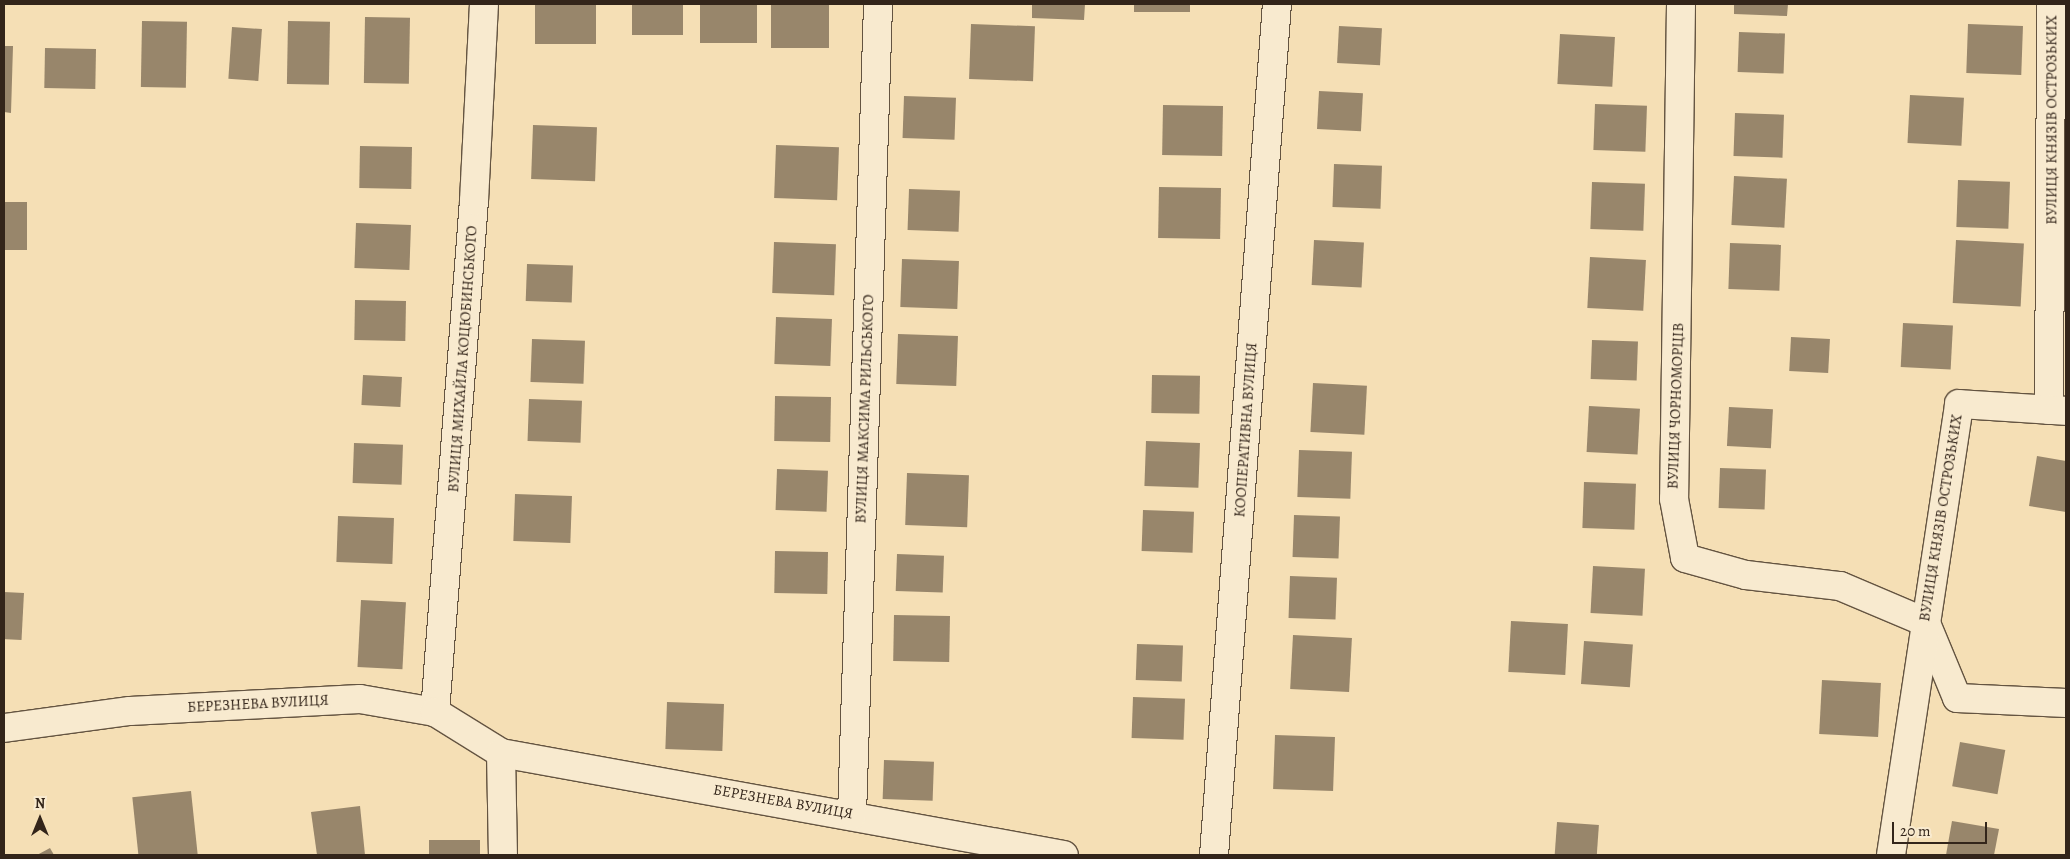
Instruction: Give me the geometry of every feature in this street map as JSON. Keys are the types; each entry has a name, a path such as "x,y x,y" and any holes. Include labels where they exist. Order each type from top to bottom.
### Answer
{"street":[{"name":"ВУЛИЦЯ МИХАЙЛА КОЦЮБИНСЬКОГО","path":"435,712 472,231 484,4"},
{"name":"ВУЛИЦЯ МАКСИМА РИЛЬСЬКОГО","path":"852,814 878,4"},
{"name":"КООПЕРАТИВНА ВУЛИЦЯ","path":"1214,855 1277,4"},
{"name":"ВУЛИЦЯ ЧОРНОМОРЦІВ","path":"1681,4 1674,499 1685,558 1746,575 1840,586 1925,622"},
{"name":"ВУЛИЦЯ КНЯЗІВ ОСТРОЗЬКИХ","path":"1891,855 1959,404 2058,410 2051,4"},
{"path":"1925,622 1956,698 2066,703"},
{"name":"БЕРЕЗНЕВА ВУЛИЦЯ","path":"4,728 130,711 269,702 360,699 435,712 501,753 852,814 1064,855"},
{"path":"501,753 503,855"}],"building":[{"path":"535,4 596,4 596,44 535,44"},
{"path":"632,4 683,4 683,35 632,35"},
{"path":"700,4 757,4 757,43 700,43"},
{"path":"771,4 829,4 829,48 771,48"},
{"path":"1032,4 1085,4 1084,20 1032,18"},
{"path":"1134,4 1190,4 1190,12 1134,12"},
{"path":"1734,4 1788,4 1787,16 1734,14"},
{"path":"365,17 410,18 409,84 364,83"},
{"path":"142,21 187,22 186,88 141,87"},
{"path":"288,21 330,22 329,85 287,84"},
{"path":"971,24 1035,26 1033,81 969,79"},
{"path":"1968,24 2023,26 2021,75 1966,73"},
{"path":"1339,26 1382,28 1380,65 1337,63"},
{"path":"232,27 262,29 258,81 228,79"},
{"path":"1739,32 1785,34 1784,74 1738,72"},
{"path":"1560,34 1615,37 1612,87 1557,84"},
{"path":"4,46 13,46 11,113 4,112"},
{"path":"45,48 96,49 95,89 44,88"},
{"path":"1319,91 1363,93 1361,131 1317,129"},
{"path":"1910,95 1964,98 1961,146 1907,143"},
{"path":"904,96 956,98 955,140 903,138"},
{"path":"1595,104 1647,106 1645,152 1593,150"},
{"path":"1163,105 1223,106 1222,156 1162,155"},
{"path":"1735,113 1784,115 1782,158 1733,156"},
{"path":"533,125 597,127 595,181 531,179"},
{"path":"776,145 839,147 837,200 774,198"},
{"path":"360,146 412,147 411,189 359,188"},
{"path":"1334,164 1382,166 1380,209 1332,207"},
{"path":"1734,176 1787,179 1784,228 1731,225"},
{"path":"1958,180 2010,182 2008,229 1956,227"},
{"path":"1592,182 1645,184 1643,231 1590,229"},
{"path":"1159,187 1221,188 1220,239 1158,238"},
{"path":"909,189 960,191 959,232 908,230"},
{"path":"4,202 27,202 27,250 4,250"},
{"path":"356,223 411,225 409,270 354,268"},
{"path":"1314,240 1364,243 1362,288 1312,285"},
{"path":"1956,240 2024,244 2021,306 1953,303"},
{"path":"774,242 836,244 834,295 772,293"},
{"path":"1730,243 1781,245 1779,291 1728,289"},
{"path":"1590,257 1646,260 1643,311 1587,308"},
{"path":"902,259 959,261 957,309 900,307"},
{"path":"527,264 573,266 572,303 526,301"},
{"path":"355,300 406,301 405,341 354,340"},
{"path":"776,317 832,319 830,366 774,364"},
{"path":"1903,323 1953,326 1951,370 1901,367"},
{"path":"898,334 958,336 956,386 896,384"},
{"path":"1791,337 1830,339 1828,373 1789,371"},
{"path":"532,339 585,341 583,384 530,382"},
{"path":"1592,340 1638,342 1637,381 1591,379"},
{"path":"363,375 402,377 400,407 361,405"},
{"path":"1152,375 1200,376 1199,414 1151,413"},
{"path":"1313,383 1367,386 1364,435 1310,432"},
{"path":"775,396 831,397 830,442 774,441"},
{"path":"529,399 582,401 581,443 528,441"},
{"path":"1589,406 1640,409 1638,455 1587,452"},
{"path":"1729,407 1773,409 1771,448 1727,446"},
{"path":"1146,441 1200,443 1198,488 1144,486"},
{"path":"354,443 403,445 402,485 353,483"},
{"path":"1299,450 1352,452 1350,499 1297,497"},
{"path":"2037,456 2066,461 2066,512 2029,506"},
{"path":"1720,468 1766,470 1765,510 1719,508"},
{"path":"777,469 828,471 827,512 776,510"},
{"path":"907,473 969,475 967,527 905,525"},
{"path":"1584,482 1636,484 1634,530 1582,528"},
{"path":"515,494 572,496 570,543 513,541"},
{"path":"1143,510 1194,512 1193,553 1142,551"},
{"path":"1294,515 1340,517 1339,559 1293,557"},
{"path":"338,516 394,518 392,564 336,562"},
{"path":"775,551 828,552 827,594 774,593"},
{"path":"897,554 944,556 943,593 896,591"},
{"path":"1593,566 1645,569 1642,616 1591,613"},
{"path":"1290,576 1337,578 1336,620 1289,618"},
{"path":"4,592 24,593 22,640 4,639"},
{"path":"361,600 406,602 402,669 357,667"},
{"path":"894,615 950,616 949,662 893,661"},
{"path":"1511,621 1568,624 1565,675 1508,672"},
{"path":"1293,635 1352,638 1349,692 1290,689"},
{"path":"1584,641 1633,644 1630,687 1581,684"},
{"path":"1137,644 1183,646 1182,682 1136,680"},
{"path":"1822,680 1881,683 1878,737 1819,734"},
{"path":"1133,697 1185,699 1184,740 1132,738"},
{"path":"667,702 724,704 722,751 665,749"},
{"path":"1275,735 1335,737 1333,791 1273,789"},
{"path":"1960,742 2005,750 1997,794 1952,786"},
{"path":"884,760 934,762 933,801 883,799"},
{"path":"191,791 198,855 138,855 132,797"},
{"path":"360,806 365,855 317,855 311,812"},
{"path":"1952,821 1999,829 1994,855 1946,855"},
{"path":"1557,822 1599,825 1597,855 1555,855"},
{"path":"429,840 480,840 480,855 429,855"},
{"path":"50,848 54,855 37,855"}]}
